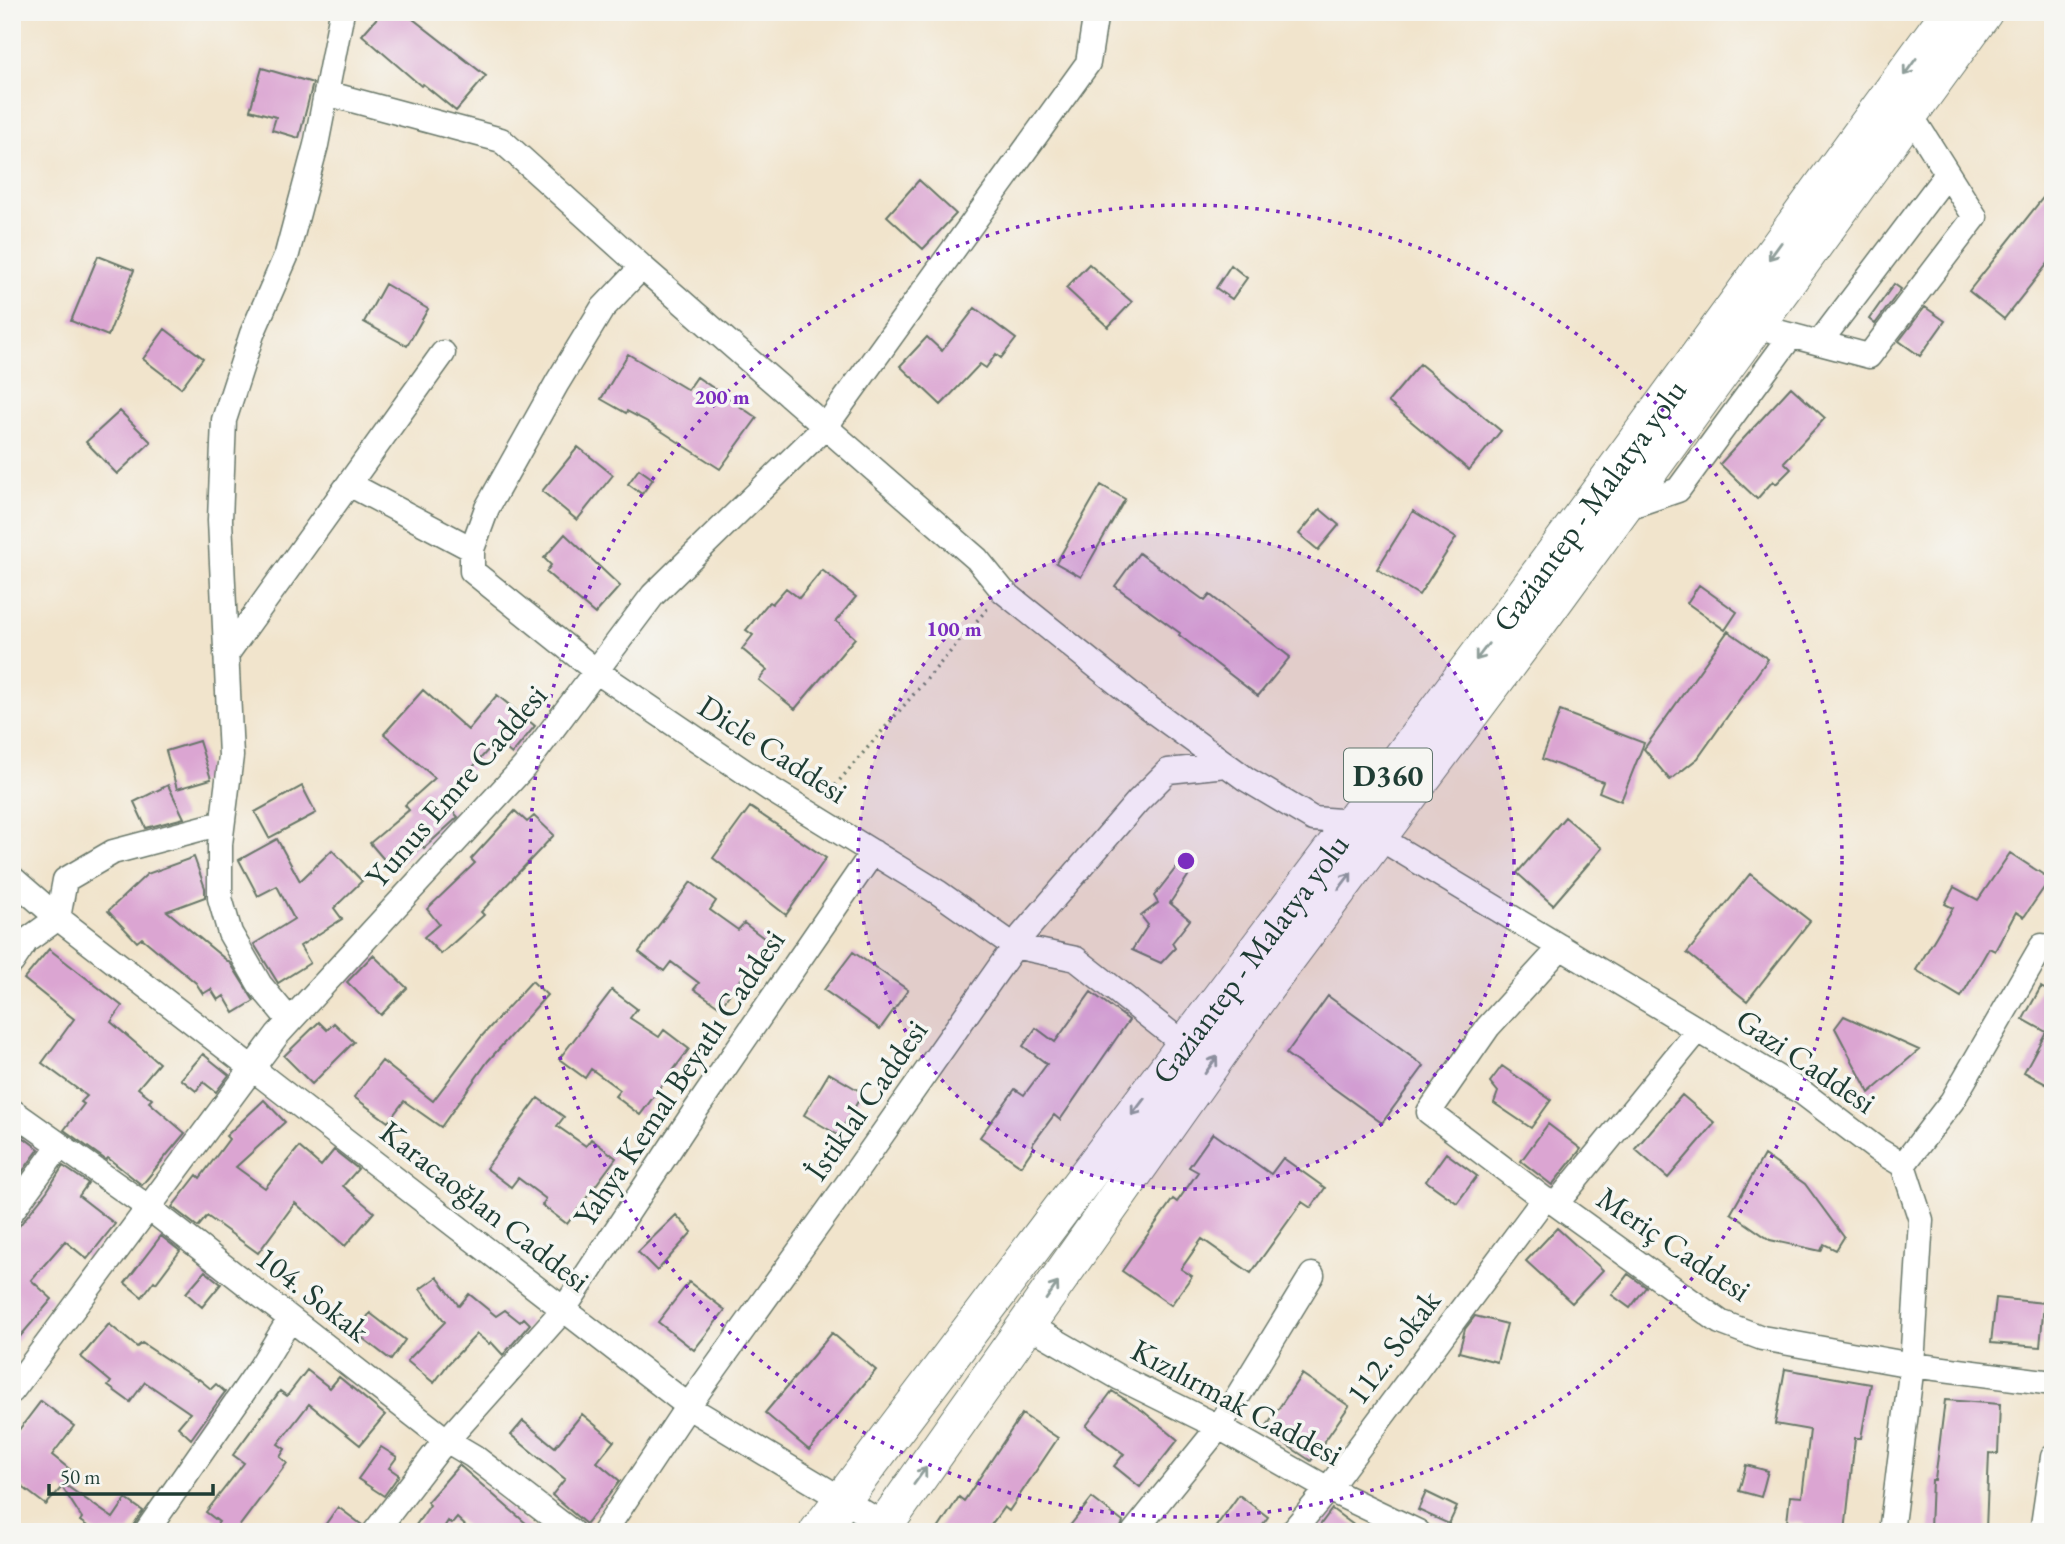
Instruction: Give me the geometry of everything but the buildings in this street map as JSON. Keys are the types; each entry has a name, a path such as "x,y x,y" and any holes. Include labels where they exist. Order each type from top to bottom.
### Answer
{"highway":[{"name":"Gaziantep - Malatya yolu","path":"883,1528 1262,992 1365,830 1516,606 1950,12"},
{"name":"Gaziantep - Malatya yolu","path":"818,1532 1185,1045 1365,830 1621,509 1984,12"}],"street":[{"path":"290,1021 260,985 230,933 220,898 220,845 231,756 220,520 224,420 252,334 287,254 316,145 342,12"},
{"name":"Yunus Emre Caddesi","path":"12,1391 277,1035 524,767 653,595 826,426 1087,63 1096,12"},
{"path":"326,93 501,140 642,267 977,559 1003,591 1146,706 1226,765 1312,819 1365,830"},
{"path":"1755,326 1869,356 1975,217 1910,114"},
{"path":"1819,343 1947,174"},
{"path":"349,484 472,549 487,508 595,320 642,267"},
{"path":"1621,509 1678,490 1791,336"},
{"path":"226,655 443,353"},
{"name":"Dicle Caddesi","path":"472,549 471,571 596,671 770,789 939,893 1014,946 1076,959 1185,1045"},
{"name":"İstiklal Caddesi","path":"604,1532 688,1406 1014,946 1129,811 1168,771 1226,765"},
{"path":"12,962 26,941 58,918 65,880 113,852 222,823"},
{"name":"Gazi Caddesi","path":"1365,830 1803,1093 1903,1166"},
{"name":"Yahya Kemal Beyatlı Caddesi","path":"375,1532 446,1440 564,1310 695,1111 873,852"},
{"name":"Karacaoğlan Caddesi","path":"12,878 58,918 688,1406 843,1498 883,1528"},
{"path":"1891,1532 1912,1365 1921,1220 1903,1166 1952,1101 2049,942"},
{"name":"Meriç Caddesi","path":"1561,947 1488,1027 1429,1112 1550,1202 1720,1322 1762,1338 1912,1365 2053,1383"},
{"name":"112. Sokak","path":"1292,1532 1550,1202 1698,1030"},
{"name":"104. Sokak","path":"12,1111 149,1208 446,1440 473,1456 572,1532"},
{"path":"12,1211 60,1145"},
{"path":"1134,1532 1219,1426 1312,1275"},
{"path":"146,1532 260,1368 290,1319"},
{"name":"Kızılırmak Caddesi","path":"1028,1325 1120,1378 1219,1426 1328,1489 1418,1532"},
{"path":"2042,1532 2053,1457"}],"path":[{"path":"811,814 1003,591"}]}
